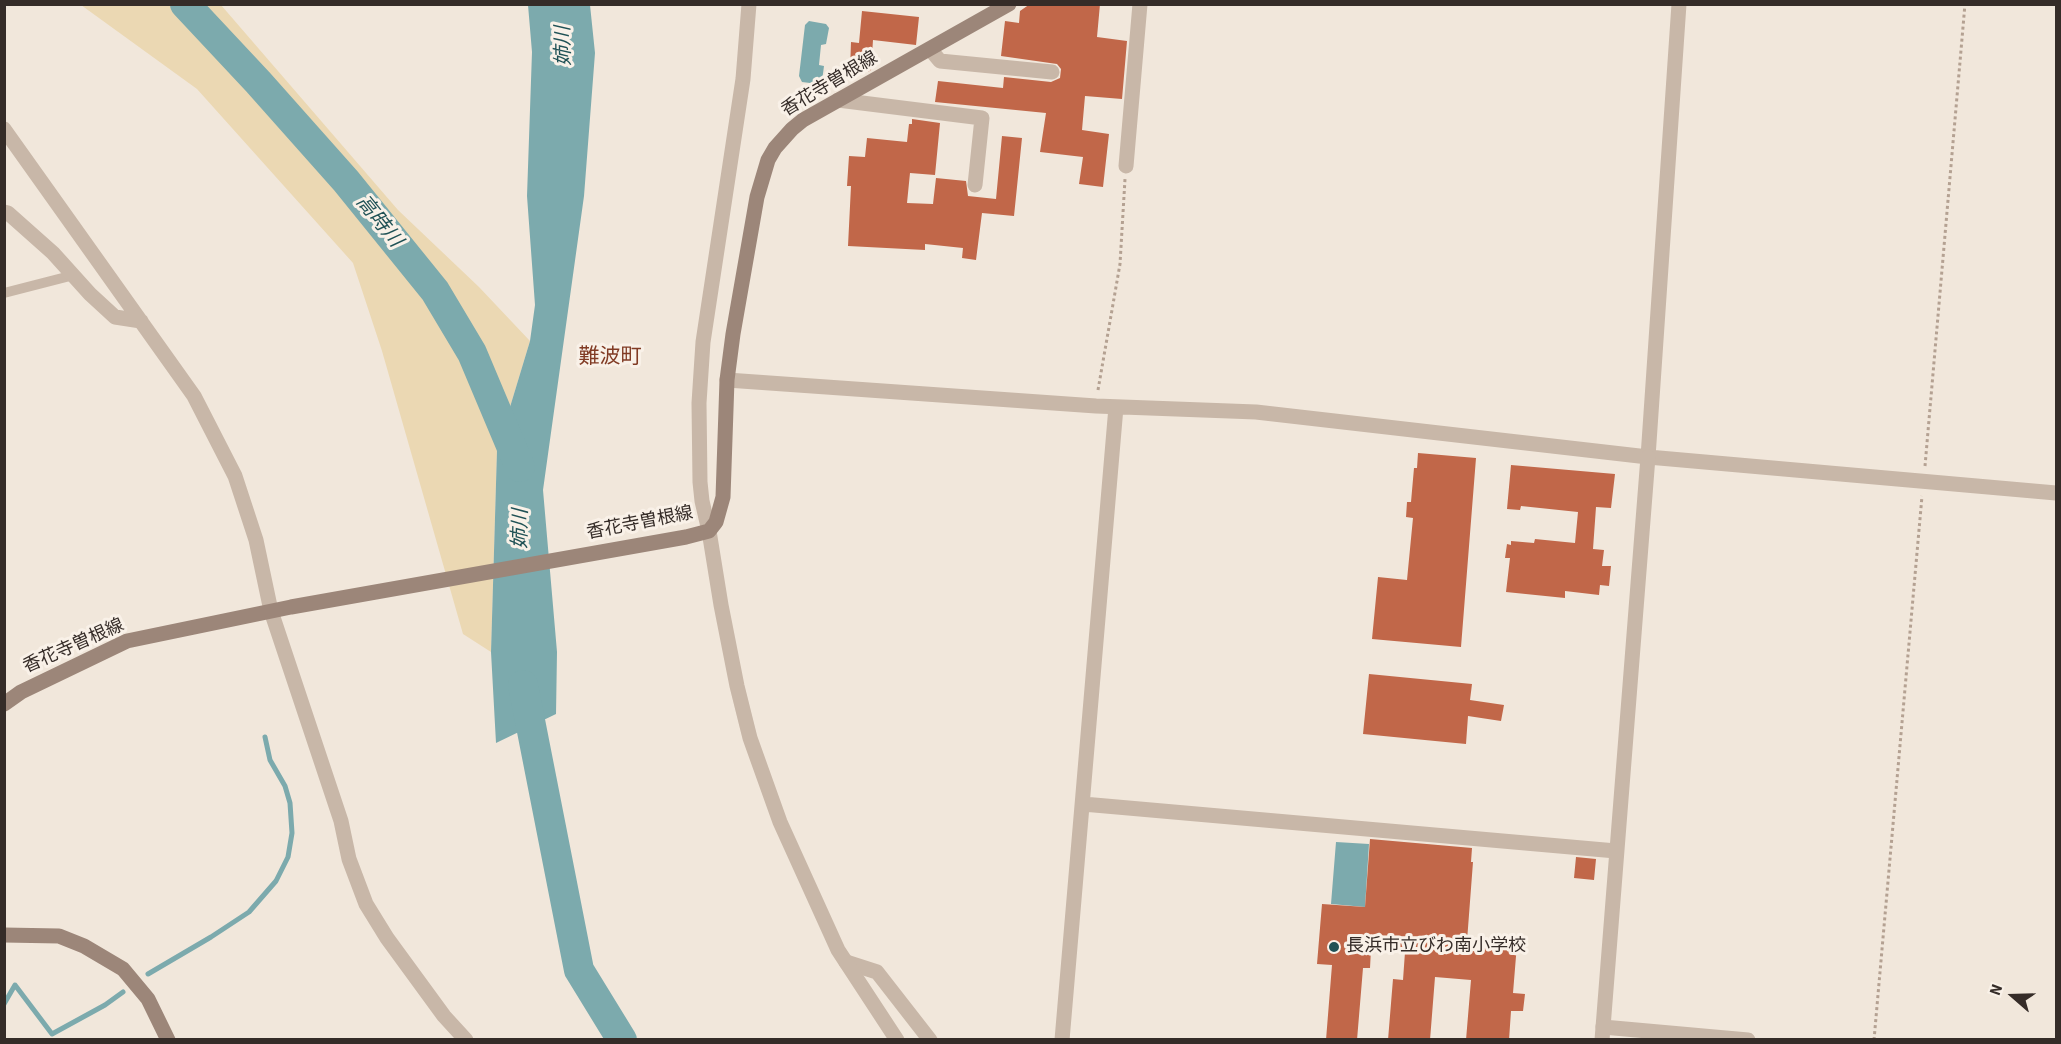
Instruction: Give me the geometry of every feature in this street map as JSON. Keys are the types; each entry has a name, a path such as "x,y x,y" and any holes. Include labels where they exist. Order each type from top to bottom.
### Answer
{"main road":[{"name":"香花寺曽根線","path":"4,704 21,692 127,642 270,611 709,531 716,522 723,497 727,380 732,334 757,197 768,160 775,148 803,120 1009,4"},
{"path":"4,934 59,936 84,946 123,969 148,999 168,1040"}],"street":[{"path":"749,4 743,79 704,342 699,403 702,501 725,625 750,738 780,822 838,950 897,1040"},
{"path":"1126,166 1140,4"},
{"path":"1679,4 1648,457 1603,1033 1748,1040"},
{"path":"930,49 940,61 1052,72"},
{"path":"838,100 982,118 975,185"},
{"path":"4,129 194,396 236,476 256,540 270,611 341,821 350,859 366,904 387,938 444,1016 466,1040"},
{"path":"4,212 9,213 53,253 115,317 141,321"},
{"path":"727,380 1096,406 1257,412 1648,457 2056,493"},
{"path":"1062,1040 1116,407"},
{"path":"1083,804 1616,851"},
{"path":"846,962 878,972 930,1040"}],"lane":[{"path":"4,292 74,275"}],"path":[{"path":"1874,1040 1965,4"},
{"path":"1096,406 1120,264 1126,166"}],"sand":[{"path":"81,5 221,5 398,210 479,287 530,341 497,450 491,652 463,634 382,351 353,263 197,89"}],"water":[{"path":"528,5 590,5 595,53 584,196 543,490 557,652 556,714 496,743 491,652 497,450 530,341 535,305 527,196 532,52"},
{"path":"809,21 826,24 829,28 826,44 821,45 819,65 824,66 822,81 818,84 802,82 799,76 805,25"},
{"path":"1336,842 1369,844 1365,907 1331,904"}],"building":[{"path":"1030,4 1100,4 1097,37 1127,41 1122,99 1085,96 1082,130 1109,134 1103,187 1079,184 1083,157 1040,152 1046,113 935,102 938,81 1003,88 1004,77 1051,82 1060,78 1061,69 1057,64 1001,56 1005,21 1019,23 1020,11"},
{"path":"862,11 919,17 916,45 873,40 871,70 868,72 850,71 851,42 859,43"},
{"path":"912,119 940,123 935,175 910,173 907,203 933,204 936,178 966,181 968,196 996,199 1002,136 1022,138 1014,216 982,213 976,260 962,258 963,248 925,244 925,250 848,246 851,186 847,186 849,156 865,157 867,138 907,142 909,124 912,124"},
{"path":"1418,453 1476,458 1461,647 1372,639 1378,577 1407,580 1413,518 1406,517 1407,502 1411,502 1414,468 1417,468"},
{"path":"1511,465 1615,474 1611,508 1596,507 1593,549 1604,550 1602,566 1611,566 1609,586 1600,585 1599,595 1565,591 1565,598 1506,592 1510,558 1505,558 1507,544 1511,545 1511,541 1534,543 1535,539 1575,543 1578,512 1521,506 1520,510 1507,509"},
{"path":"1369,674 1472,684 1470,700 1504,705 1501,721 1468,716 1466,744 1363,734"},
{"path":"1370,839 1472,848 1467,941 1517,944 1513,993 1525,994 1523,1011 1511,1011 1509,1040 1466,1040 1471,980 1435,977 1430,1040 1388,1040 1393,979 1403,980 1405,952 1371,949 1370,968 1363,968 1357,1040 1326,1040 1332,965 1317,964 1322,904 1365,907"},
{"path":"1576,857 1596,859 1594,880 1574,878"}],"waterway":[{"name":"高時川","path":"185,4 346,181 435,291 472,353 520,467"},
{"name":"姉川","path":"523,685 579,970 622,1040"},
{"path":"148,974 249,912 276,881 288,857 292,833 290,803 285,786 270,760 265,737"},
{"path":"4,1004 15,985 52,1034 105,1005 123,992"}],"place":[{"name":"長浜市立びわ南小学校","path":"1334,947"}],"district":[{"name":"難波町","path":"610,358"}]}
